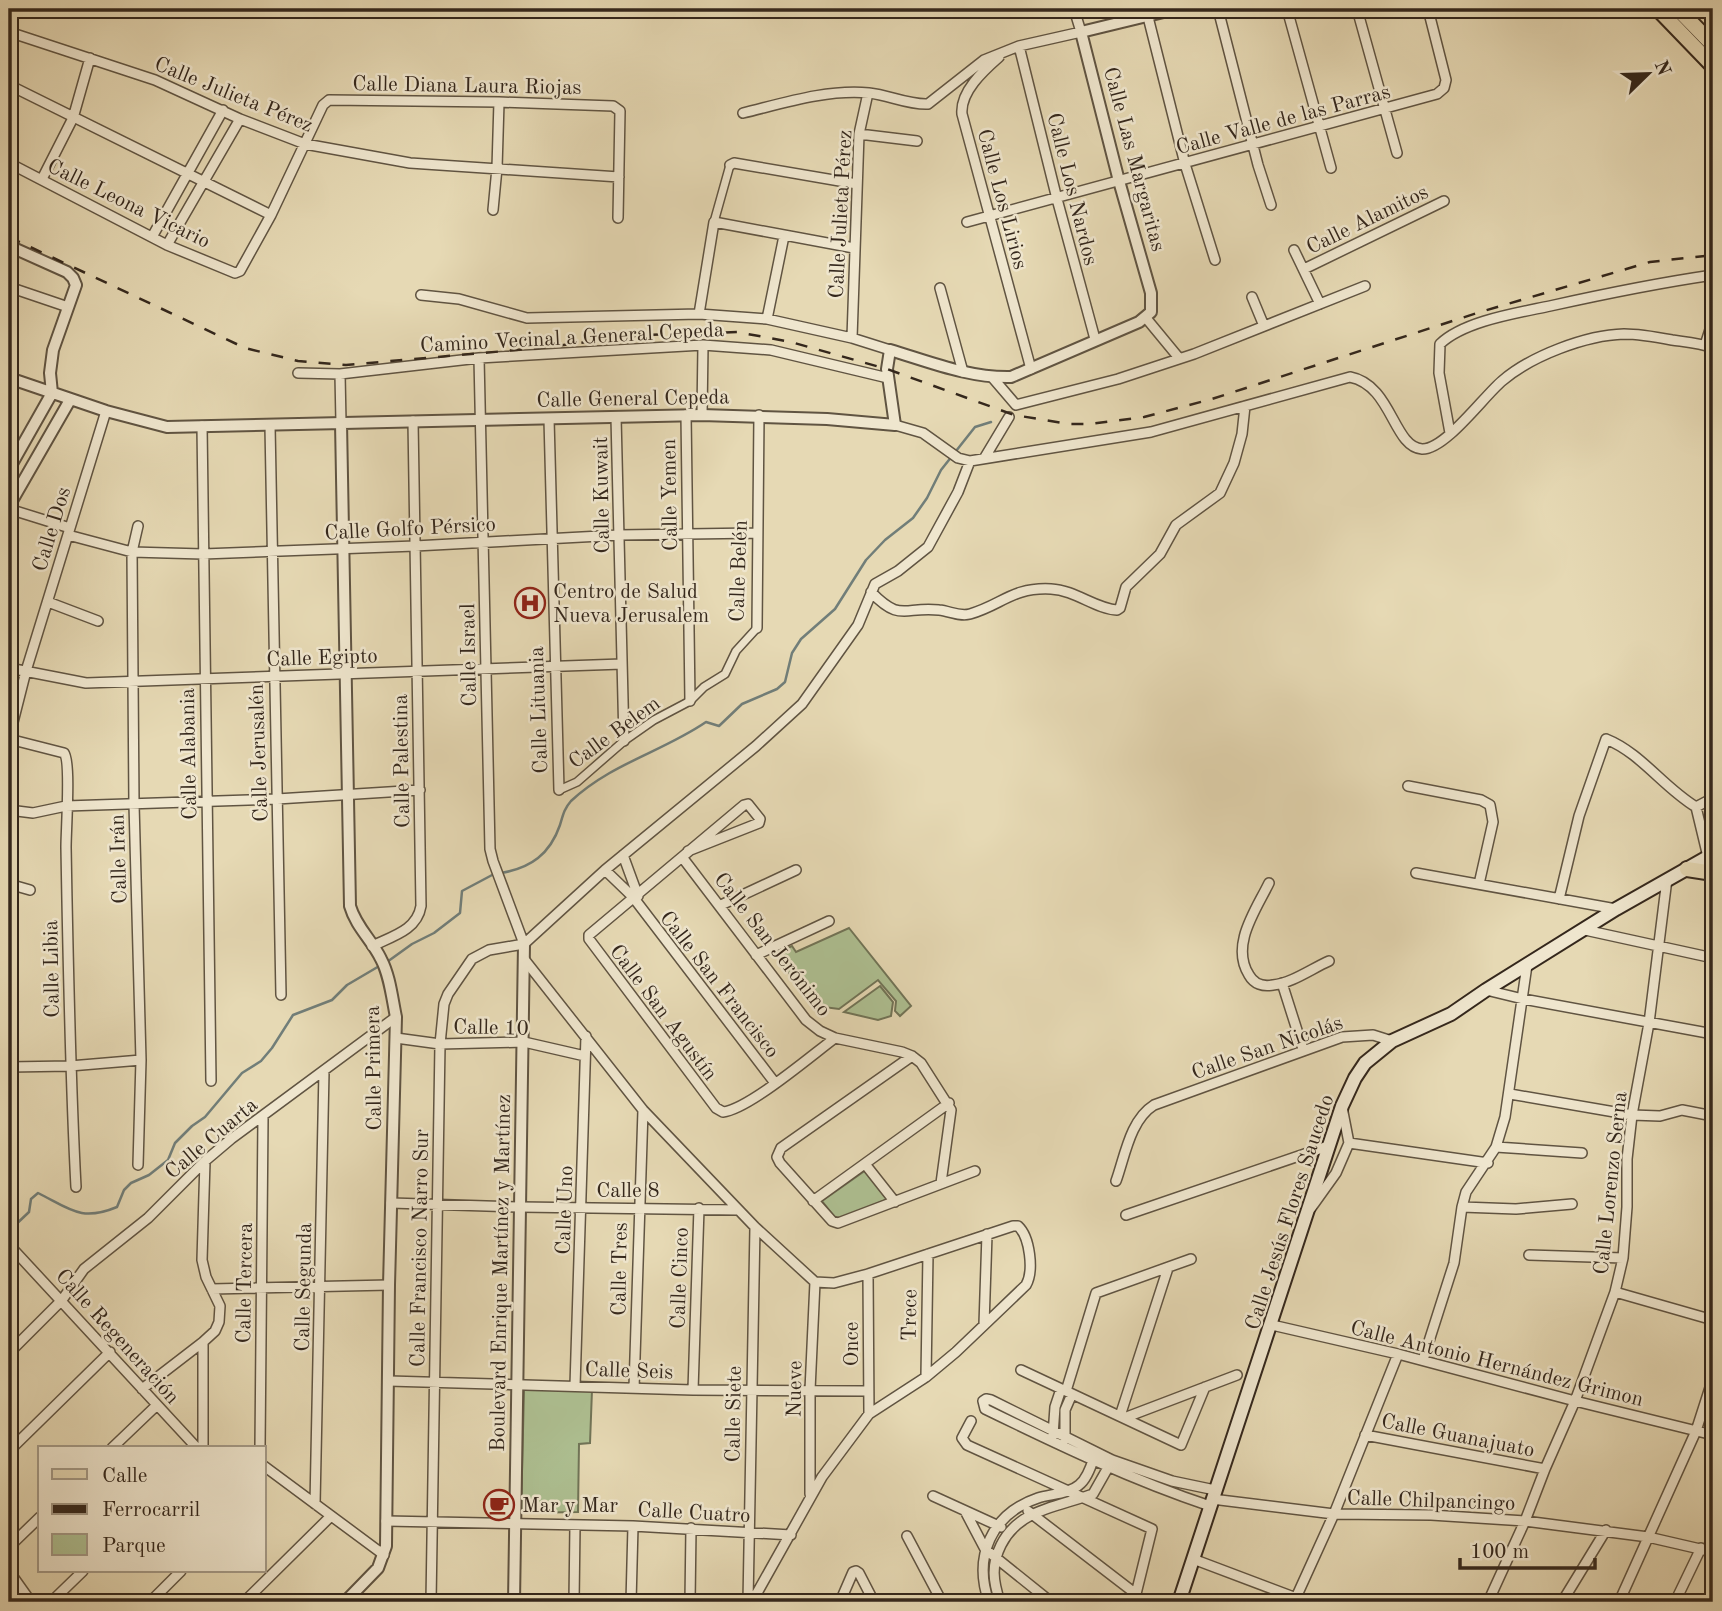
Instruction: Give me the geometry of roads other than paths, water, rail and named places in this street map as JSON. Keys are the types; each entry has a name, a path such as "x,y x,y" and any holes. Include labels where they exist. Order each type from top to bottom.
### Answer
{"main road":[{"path":"1658,9 1713,66"},
{"path":"1678,9 1713,45"},
{"name":"Calle Jesús Flores Saucedo","path":"1179,1602 1272,1325 1328,1146 1342,1106 1365,1063 1392,1041 1451,1014 1616,909 1711,856"},
{"path":"1687,869 1713,873"}],"street":[{"name":"Calle Las Margaritas","path":"1074,9 1151,293 1153,306 1146,318"},
{"path":"743,113 820,95 868,93 928,104 980,62 1005,51 1147,12 1176,9"},
{"path":"1218,9 1252,144 1271,205"},
{"path":"1287,9 1331,168"},
{"path":"1357,9 1397,153"},
{"name":"Calle Valle de las Parras","path":"967,222 1437,94 1444,88 1446,80 1428,9"},
{"path":"1147,12 1185,164 1214,260"},
{"name":"Calle Julieta Pérez","path":"9,32 155,80 240,119 305,144 410,163 619,177"},
{"name":"Calle Los Nardos","path":"1019,46 1056,199 1095,339"},
{"name":"Calle Los Lirios","path":"1005,51 983,71 962,107 1031,369"},
{"path":"42,179 73,118 90,58"},
{"path":"9,85 271,215 305,144"},
{"name":"Calle Julieta Pérez","path":"852,338 859,134 868,93"},
{"name":"Calle Diana Laura Riojas","path":"305,144 323,105 329,100 613,106 620,111 619,177"},
{"path":"493,210 499,102"},
{"path":"152,237 223,110"},
{"path":"167,245 240,119"},
{"path":"859,134 917,141"},
{"name":"Calle Leona Vicario","path":"9,163 167,245 235,273 240,271 271,215"},
{"path":"699,314 714,222 730,165 734,163 857,184"},
{"path":"618,218 619,177"},
{"name":"Calle Alamitos","path":"1304,269 1444,201"},
{"path":"714,222 854,248"},
{"path":"767,319 784,236"},
{"path":"9,246 67,272 76,285 53,350 50,373 52,393 9,469"},
{"path":"1294,250 1320,304"},
{"path":"1450,433 1439,373 1440,344 1445,339 1466,329 1516,314 1630,289 1713,275"},
{"path":"985,457 1012,411 1221,344 1365,286"},
{"path":"9,287 68,307"},
{"path":"940,288 963,372"},
{"name":"Camino Vecinal a General Cepeda","path":"421,295 459,299 517,316 699,314 767,319 852,338 963,372 992,377 1011,377 1146,318"},
{"path":"1252,297 1264,326"},
{"path":"1146,318 1179,358"},
{"path":"871,592 888,608 906,613 940,610 961,615 970,614 1017,593 1050,589 1063,590 1117,610 1126,587 1160,554 1176,525 1220,493 1234,463 1242,434 1245,406 1343,378 1356,378 1372,386 1378,393 1399,430 1412,446 1428,448 1450,433 1504,379 1532,361 1600,337 1624,334 1709,347 1713,320"},
{"path":"702,415 703,345"},
{"name":"Camino Vecinal a General Cepeda","path":"298,373 340,374 479,358 703,345 771,350 888,378"},
{"path":"890,350 888,378 895,425"},
{"name":"Calle Israel","path":"479,358 490,849 492,861 524,944"},
{"path":"340,374 341,422"},
{"path":"992,377 1012,411"},
{"path":"9,378 106,411"},
{"path":"9,507 70,400"},
{"name":"Calle General Cepeda","path":"106,411 167,427 759,415 895,425 923,433 958,458 970,461 1151,432 1245,406"},
{"name":"Calle Dos","path":"9,739 26,671 106,411"},
{"name":"Calle Yemen","path":"686,415 690,701"},
{"name":"Calle Belén","path":"690,701 704,687 725,674 736,651 757,628 759,415"},
{"name":"Calle Kuwait","path":"616,417 624,741"},
{"name":"Calle Lituania","path":"549,419 559,790"},
{"name":"Calle Palestina","path":"373,946 411,927 420,914 413,421"},
{"name":"Calle Primera","path":"341,422 351,906 356,923 373,946 388,977 396,1017 384,1555"},
{"name":"Calle Alabania","path":"202,426 211,1081"},
{"name":"Calle Jerusalén","path":"270,426 281,995"},
{"path":"524,944 605,870 756,746 802,704 858,625 871,592 878,582 898,571 928,547 958,492 970,461"},
{"name":"Calle Golfo Pérsico","path":"9,507 132,552 272,552 619,535 757,533"},
{"name":"Calle Irán","path":"138,526 132,552 134,804 141,1060 138,1165"},
{"path":"48,602 98,621"},
{"name":"Calle Egipto","path":"26,671 86,683 622,664"},
{"path":"9,668 26,671"},
{"name":"Calle Belem","path":"559,790 577,782 624,741 654,720 690,701"},
{"name":"Calle Libia","path":"9,739 64,752 68,760 66,806 70,1066 76,1187"},
{"path":"1559,899 1579,816 1606,739 1625,746 1679,797 1696,807 1711,856"},
{"path":"1408,786 1481,800 1490,806 1493,822 1479,884"},
{"path":"9,810 33,813 66,806 277,799 420,790"},
{"path":"1696,807 1713,798"},
{"path":"637,899 685,854 744,804 748,804 760,819 759,823 685,854"},
{"name":"Calle San Jerónimo","path":"685,854 756,955 806,1020 835,1038 912,1056"},
{"name":"Calle San Francisco","path":"623,855 637,899"},
{"name":"Calle San Francisco","path":"605,870 637,899 775,1083"},
{"path":"721,905 796,870"},
{"path":"1416,873 1616,909"},
{"name":"Calle Lorenzo Serna","path":"1488,1602 1575,1401 1615,1292 1623,1258 1627,1159 1632,1115 1650,1023 1667,879"},
{"path":"1269,883 1246,930 1242,954 1245,966 1255,983 1271,986 1282,983 1329,961"},
{"path":"9,884 30,890"},
{"name":"Calle San Agustín","path":"637,899 589,935 590,943 716,1108 729,1112 775,1083"},
{"path":"756,955 829,921"},
{"path":"1585,930 1713,958"},
{"name":"Boulevard Enrique Martínez y Martínez","path":"514,1602 524,944"},
{"name":"Calle Francisco Narro Sur","path":"431,1602 440,1044 447,994 472,959 489,950 524,944"},
{"path":"524,959 643,1110 738,1210 815,1282 834,1283 869,1274 1013,1226 1021,1228 1032,1272 1026,1285 926,1377 869,1414 810,1496 791,1535 750,1602"},
{"path":"1423,1360 1454,1263 1466,1192 1488,1163 1496,1147 1510,1094 1527,965"},
{"path":"1282,983 1303,1049"},
{"path":"1486,990 1713,1034"},
{"name":"Calle Cuarta","path":"9,1353 62,1300 84,1269 148,1218 205,1160 396,1017"},
{"name":"Calle San Nicolás","path":"1116,1181 1138,1120 1154,1105 1342,1037 1373,1035 1392,1041"},
{"name":"Calle Uno","path":"575,1386 586,1036"},
{"name":"Calle 10","path":"396,1038 440,1044 524,1042 585,1056"},
{"path":"775,1083 835,1038"},
{"path":"941,1183 952,1118 949,1103 921,1063 912,1056 780,1148 777,1157 835,1223 975,1171"},
{"path":"9,1066 70,1066 141,1060"},
{"name":"Calle Segunda","path":"316,1504 324,1072"},
{"path":"1510,1094 1632,1115 1660,1116 1682,1110 1713,1116"},
{"path":"813,1201 949,1103"},
{"path":"1306,1215 1336,1173 1349,1143 1342,1106"},
{"name":"Calle Tres","path":"634,1388 643,1110"},
{"name":"Calle Tercera","path":"260,1446 263,1117"},
{"path":"1349,1143 1488,1163"},
{"path":"1126,1215 1328,1146"},
{"path":"1496,1147 1582,1153"},
{"path":"142,1389 203,1342 215,1331 219,1322 220,1306 206,1278 202,1260 205,1160"},
{"path":"865,1164 895,1202"},
{"name":"Calle 8","path":"391,1203 738,1210"},
{"path":"1462,1207 1516,1209 1572,1204"},
{"name":"Calle Cinco","path":"693,1390 699,1208"},
{"name":"Calle Siete","path":"750,1602 748,1531 755,1227"},
{"path":"984,1325 987,1234"},
{"name":"Calle Regeneración","path":"12,1248 198,1446"},
{"name":"Trece","path":"926,1377 928,1254"},
{"path":"1529,1255 1623,1258"},
{"path":"1065,1447 1066,1391 1094,1295 1191,1259"},
{"path":"1122,1417 1168,1268"},
{"name":"Once","path":"869,1274 869,1414"},
{"name":"Nueve","path":"810,1496 810,1390 815,1282"},
{"path":"212,1289 389,1285"},
{"path":"1615,1292 1713,1320"},
{"name":"Calle Antonio Hernández Grimon","path":"1272,1325 1423,1360 1713,1435"},
{"path":"200,1446 203,1342"},
{"path":"9,1451 110,1352"},
{"path":"1295,1600 1334,1514 1398,1354"},
{"path":"1021,1370 1181,1445 1205,1387"},
{"path":"1122,1417 1237,1375"},
{"path":"1619,1602 1696,1431 1713,1378"},
{"name":"Calle Seis","path":"389,1381 693,1390 868,1391"},
{"path":"1053,1442 1055,1407 1066,1391"},
{"path":"1094,1457 1052,1430 991,1400 983,1401 985,1409 1053,1442 1110,1464 1212,1498"},
{"path":"114,1446 157,1405"},
{"path":"971,1420 962,1438 967,1445 1152,1529 1135,1598 1031,1514 1023,1504"},
{"name":"Calle Guanajuato","path":"1365,1435 1545,1469"},
{"path":"989,1602 983,1578 985,1549 998,1525 1023,1504 1079,1486 1088,1475 1094,1457"},
{"path":"1110,1464 1172,1481 1212,1498"},
{"path":"1000,1602 996,1590 994,1559 1007,1532 1031,1514 1093,1494 1110,1464"},
{"path":"266,1467 384,1555 378,1569 345,1602"},
{"path":"933,1496 998,1525 1007,1532"},
{"name":"Calle Chilpancingo","path":"1212,1498 1334,1514 1431,1515 1525,1521 1606,1530 1713,1552"},
{"path":"965,1511 985,1549 994,1559 1051,1602"},
{"path":"244,1602 331,1516"},
{"path":"9,1547 38,1519"},
{"name":"Calle Cuatro","path":"386,1521 691,1528 791,1535"},
{"path":"574,1602 575,1525"},
{"path":"631,1602 633,1526"},
{"path":"690,1602 691,1528"},
{"path":"1562,1602 1606,1530"},
{"path":"907,1536 942,1602"},
{"path":"1675,1602 1701,1548"},
{"path":"1193,1559 1295,1600 1307,1602"},
{"path":"9,1571 31,1602"},
{"path":"840,1602 853,1572 856,1571 874,1602"},
{"path":"51,1602 82,1572"},
{"path":"150,1602 180,1572"}],"waterway":[{"path":"501,873 530,863 545,852 571,801 603,777 706,722 719,726 742,704 777,689 785,682 792,653 801,639 835,609 866,560 885,540 913,518 941,470 975,427 991,422"},
{"path":"387,962 412,944 434,933 460,913 462,891 494,874"},
{"path":"9,1231 29,1212 31,1199 38,1193 76,1212 94,1213 117,1207 124,1190 168,1160 175,1143 205,1117 242,1073 261,1061 293,1015 332,1000 347,985 381,965"}],"railway":[{"path":"9,237 245,348 298,361 346,365 539,348 644,335 737,332 791,342 887,369 1014,415 1069,424 1144,417 1212,399 1477,313 1650,262 1713,255"}],"place":[{"name":"Centro de Salud Nueva Jerusalem","path":"530,603"},
{"name":"Mar y Mar","path":"499,1505"}]}
